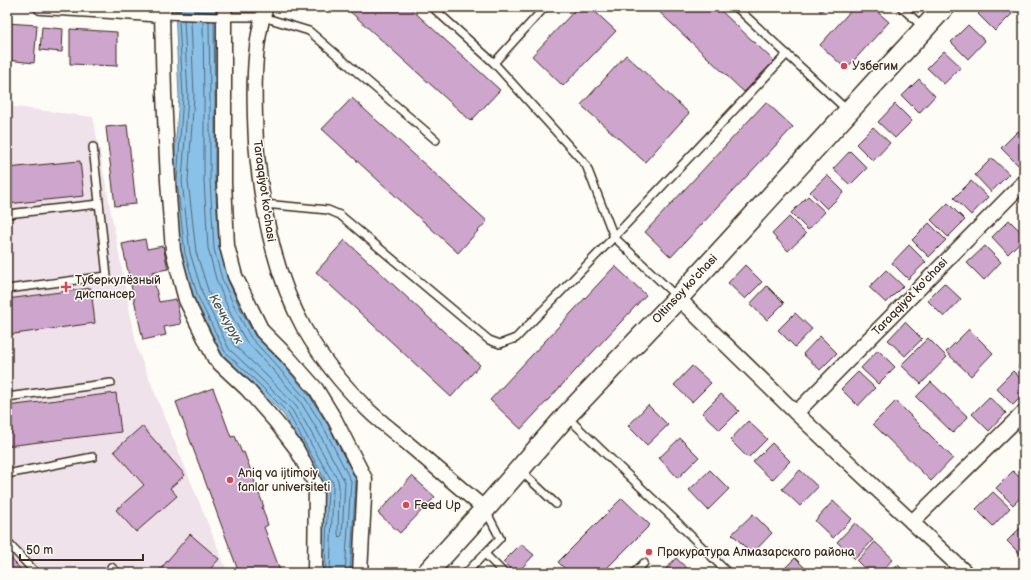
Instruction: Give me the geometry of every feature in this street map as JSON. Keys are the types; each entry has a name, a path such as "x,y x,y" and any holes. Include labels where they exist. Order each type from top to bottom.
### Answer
{"street":[{"path":"41,7 163,11 164,94 173,251 186,300 215,359 247,389 276,422 296,448 316,485 315,573"},
{"name":"Oltinsoy ko'chasi","path":"427,573 566,416 678,298 944,7"},
{"path":"225,12 224,182 227,246 235,276 262,331 286,355 316,389 335,420 365,480 360,573"},
{"name":"Taraqqiyot ko'chasi","path":"264,12 258,39 256,64 255,112 258,158 267,223 275,258 288,292 304,327 325,361 368,410 485,509"},
{"name":"Taraqqiyot ko'chasi","path":"796,413 1024,182"},
{"path":"678,298 796,413 912,522 959,571"},
{"path":"912,522 1024,412"}],"lane":[{"path":"432,7 494,63 586,165 614,237 678,298"},
{"path":"494,63 545,7"},
{"path":"736,7 849,112"},
{"path":"901,7 925,29"},
{"path":"163,11 264,12 309,31 436,140"},
{"path":"264,204 328,210 340,215 489,340 500,344 516,338 787,54"},
{"path":"7,289 107,276 92,147"},
{"path":"7,214 99,204"},
{"path":"7,397 111,383"},
{"path":"566,416 672,517 728,573"},
{"path":"7,474 93,457"},
{"path":"520,469 556,504"},
{"path":"466,573 500,538 485,509"},
{"path":"7,542 36,573"},
{"path":"485,554 504,573"},
{"path":"634,573 644,563"},
{"path":"111,567 118,573"}],"shaded area":[{"name":"Туберкулёзный диспансер","path":"7,106 93,117 137,349 228,573 7,573"}],"water":[{"name":"Кечкурук","path":"175,7 217,7 231,276 312,392 361,479 354,573 321,573 324,487 284,415 222,354 195,299 181,255 173,181 179,96"}],"building":[{"path":"345,7 409,7 500,90 471,121"},
{"path":"578,7 590,7 616,31 563,86 532,56"},
{"path":"654,7 717,7 774,61 744,92"},
{"path":"816,7 825,7 821,12"},
{"path":"854,7 872,7 889,22 846,69 820,45"},
{"path":"985,7 1005,7 1012,14 995,31 978,14"},
{"path":"7,23 37,25 34,63 7,60"},
{"path":"968,25 985,41 968,59 951,42"},
{"path":"42,27 63,29 62,52 40,50"},
{"path":"70,29 117,32 117,66 70,64"},
{"path":"944,51 961,67 944,84 927,68"},
{"path":"626,55 689,113 645,162 581,105"},
{"path":"919,79 935,96 919,113 902,96"},
{"path":"352,98 487,221 458,253 322,129"},
{"path":"766,102 793,127 671,257 645,232"},
{"path":"895,104 912,121 895,138 878,122"},
{"path":"127,125 136,204 115,206 106,127"},
{"path":"873,127 890,143 873,161 856,144"},
{"path":"1018,131 1024,136 1024,159 1018,165 1001,148"},
{"path":"850,151 867,168 850,185 833,169"},
{"path":"992,158 1009,174 991,192 975,175"},
{"path":"80,161 84,196 7,204 7,168"},
{"path":"827,175 844,192 827,209 810,192"},
{"path":"971,181 988,197 971,215 954,198"},
{"path":"808,196 825,212 808,230 791,213"},
{"path":"948,203 965,220 948,237 931,220"},
{"path":"789,217 806,234 788,251 772,234"},
{"path":"1009,220 1024,235 1024,238 1008,254 992,237"},
{"path":"929,223 946,240 929,257 912,240"},
{"path":"145,239 147,249 163,246 168,269 152,272 159,302 176,299 181,324 164,327 166,335 143,340 122,244"},
{"path":"345,240 480,365 451,397 316,272"},
{"path":"909,245 926,262 908,279 892,263"},
{"path":"985,246 1001,262 984,280 967,263"},
{"path":"745,265 762,282 745,299 728,283"},
{"path":"615,266 646,295 521,429 490,400"},
{"path":"886,270 903,286 886,303 869,287"},
{"path":"944,283 961,299 944,317 927,300"},
{"path":"767,286 784,303 767,320 750,304"},
{"path":"91,288 95,323 7,335 7,299"},
{"path":"795,313 812,329 795,347 778,330"},
{"path":"905,322 922,339 905,356 888,340"},
{"path":"969,329 993,353 971,376 946,352"},
{"path":"820,336 837,353 820,370 803,354"},
{"path":"928,338 947,357 921,384 901,365"},
{"path":"878,350 895,367 878,384 861,368"},
{"path":"1024,360 1024,373 1018,367"},
{"path":"692,366 711,383 692,402 674,385"},
{"path":"1013,371 1024,382 1024,394 1013,405 996,388"},
{"path":"858,372 875,388 858,406 841,389"},
{"path":"931,382 968,417 953,433 916,397"},
{"name":"Aniq va ijtimoiy fanlar universiteti","path":"213,388 231,437 235,436 242,453 244,452 264,507 262,507 268,525 264,527 281,573 239,573 176,402"},
{"path":"116,393 121,432 7,446 7,406"},
{"path":"721,394 739,411 720,430 702,413"},
{"path":"989,397 1006,413 989,431 972,414"},
{"path":"896,401 953,458 931,481 873,424"},
{"path":"648,405 668,425 647,445 628,426"},
{"path":"748,421 767,439 748,458 730,440"},
{"path":"142,426 185,475 170,488 177,496 136,532 116,510 144,485 114,451"},
{"path":"680,438 699,457 678,478 659,458"},
{"path":"772,443 790,461 772,480 753,462"},
{"path":"710,470 729,489 708,510 689,490"},
{"path":"800,470 818,487 800,506 782,489"},
{"path":"1013,471 1024,482 1024,494 1013,505 996,488"},
{"path":"412,476 435,497 400,533 378,513"},
{"path":"993,492 1010,508 993,526 976,509"},
{"path":"622,498 650,525 602,573 569,573 558,562"},
{"path":"833,501 852,519 833,538 815,521"},
{"path":"753,514 772,533 752,554 732,534"},
{"path":"855,523 873,540 855,559 837,542"},
{"path":"1024,524 1024,558 1007,541"},
{"path":"190,534 219,559 207,573 157,573"},
{"path":"875,542 893,559 880,573 869,573 857,561"},
{"path":"521,544 534,555 517,573 515,573 503,562"},
{"path":"7,554 24,573 7,573"},
{"path":"676,558 692,573 662,573"},
{"path":"795,558 810,573 780,573"},
{"path":"898,565 906,573 890,573"}],"place":[{"name":"Узбегим","path":"844,66"},
{"name":"Туберкулёзный диспансер","path":"66,287"},
{"name":"Aniq va ijtimoiy fanlar universiteti","path":"230,480"},
{"name":"Feed Up","path":"406,505"},
{"name":"Прокуратура Алмазарского района","path":"649,552"}]}
